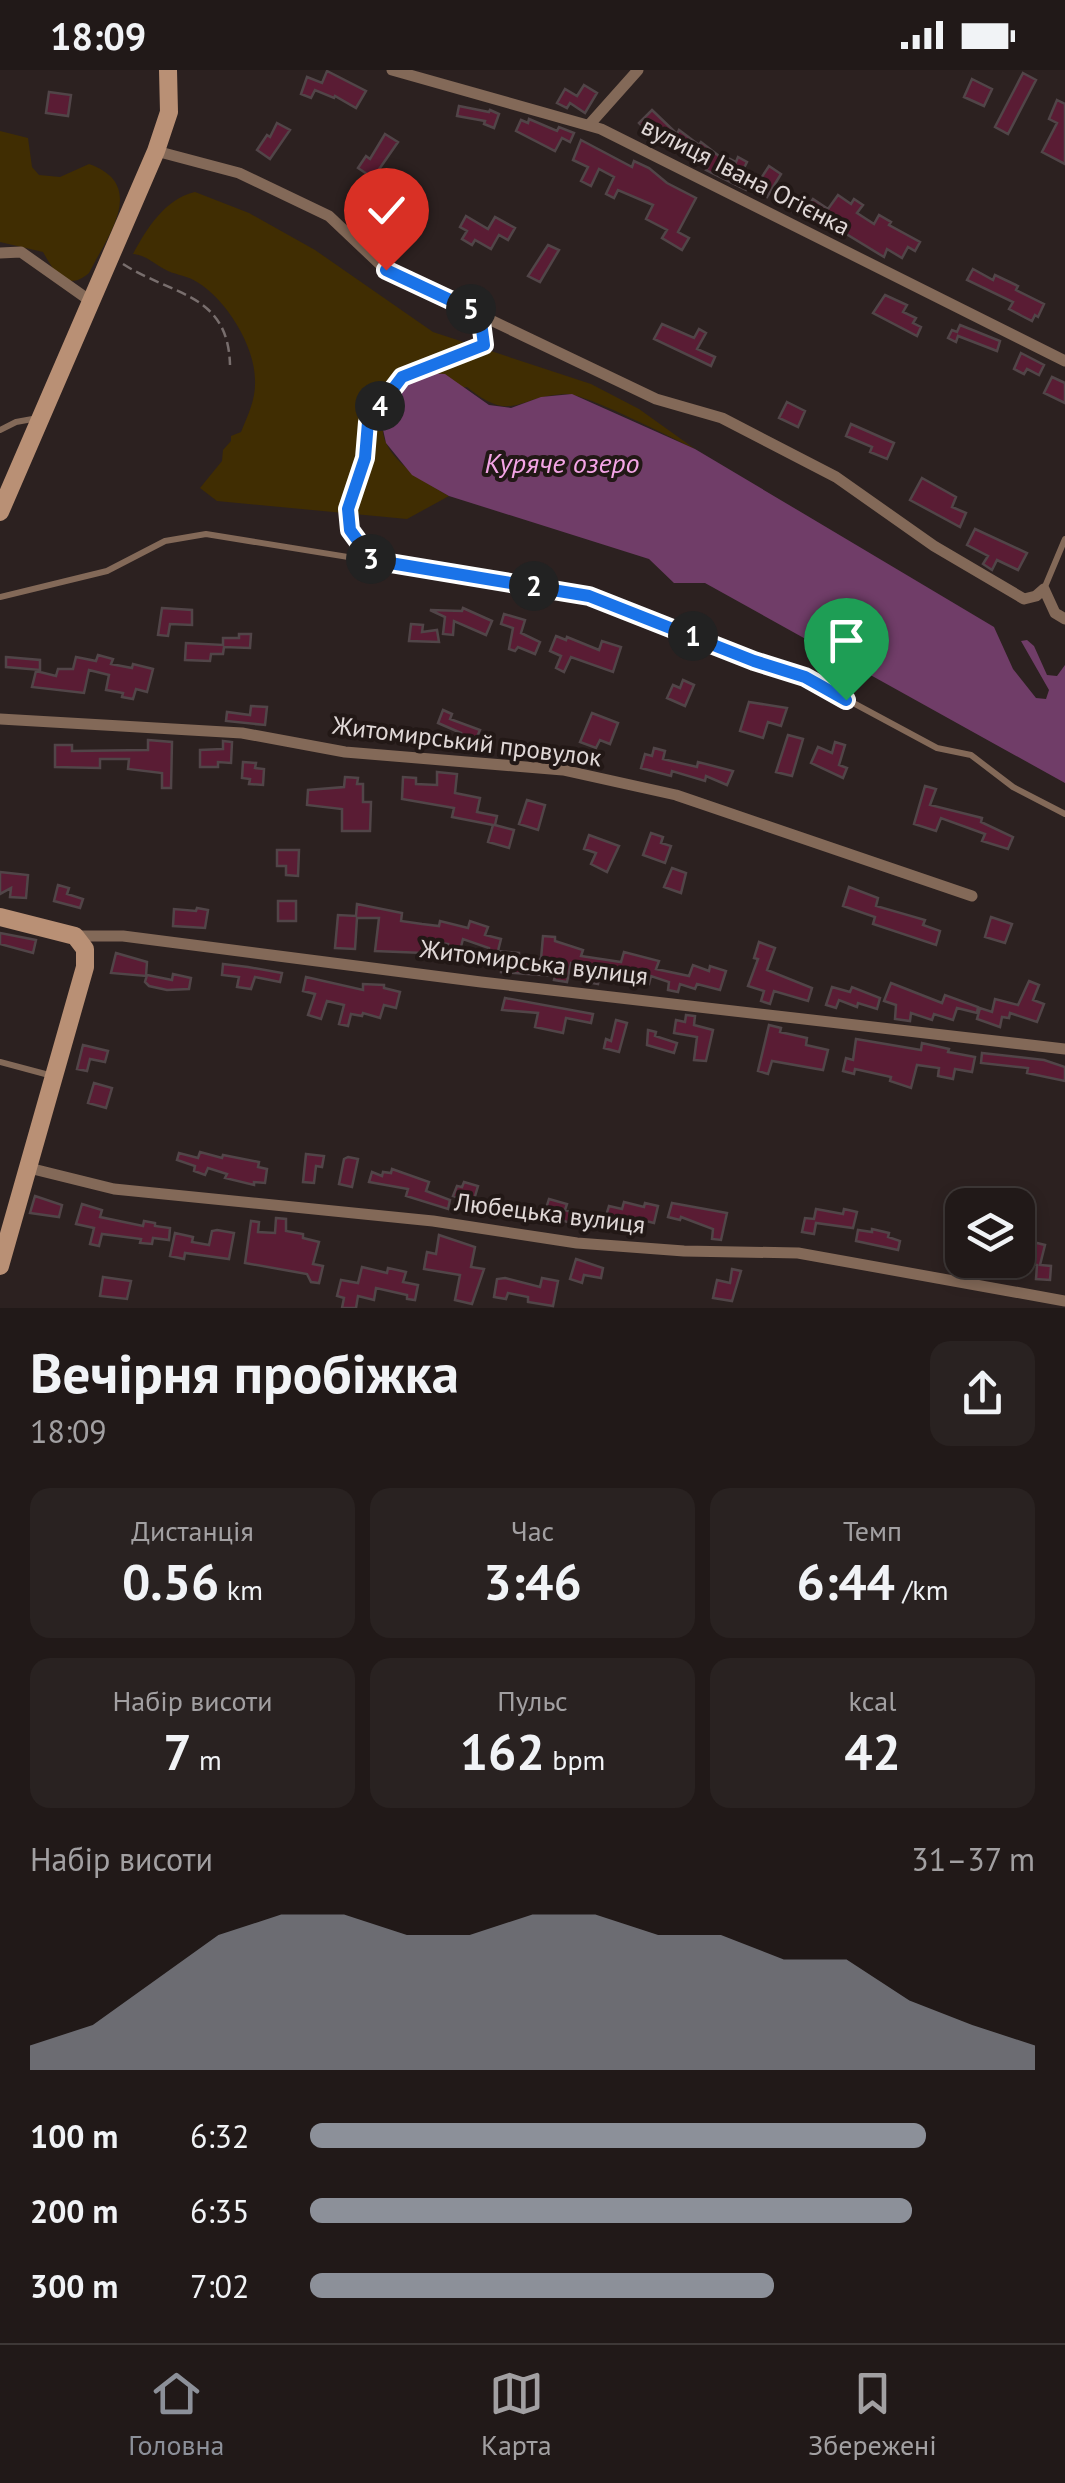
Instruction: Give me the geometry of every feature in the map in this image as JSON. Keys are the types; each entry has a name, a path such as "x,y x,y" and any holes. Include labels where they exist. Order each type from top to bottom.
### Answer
{"street":[{"path":"0,512 156,150 169,112 168,70"},
{"name":"вулиця Івана Огієнка","path":"392,70 589,125 1065,361"},
{"path":"589,125 638,70"},
{"path":"156,150 240,173 329,216 386,270 656,399 722,418 836,477 934,546 1024,599 1036,596 1044,588 1056,613 1065,619"},
{"path":"0,254 20,252 89,300"},
{"name":"Житомирський провулок","path":"0,719 242,733 345,752 563,770 676,794 972,896"},
{"name":"Житомирська вулиця","path":"0,917 76,936 122,936 1065,1049"},
{"path":"0,1266 86,967 84,950 76,936"},
{"name":"Любецька вулиця","path":"28,1168 114,1189 433,1220 577,1243 684,1251 798,1253 1065,1300"}],"lane":[{"path":"0,430 39,418"},
{"path":"0,596 107,571 165,541 206,534 589,596 805,677 937,748 970,755 1013,786 1065,814"},
{"path":"1044,588 1065,539"},
{"path":"0,1062 55,1077"}],"path":[{"path":"110,255 210,308 229,344 230,365"},
{"path":"372,560 350,530 348,509 365,458 368,422 402,377 484,345 480,314"}],"shaded area":[{"path":"0,131 28,138 32,167 39,175 60,177 89,164 107,173 117,185 120,198 113,227 89,273 81,279 61,277 43,252 0,242"},
{"path":"195,192 249,213 315,250 433,332 591,384 639,409 695,449 577,396 551,396 506,406 482,398 467,387 390,400 383,423 388,446 405,467 449,496 407,519 217,501 200,488 222,461 231,436 241,432 249,413 255,387 250,353 237,325 208,290 133,254 166,208"}],"water":[{"name":"Куряче озеро","path":"423,373 445,374 489,405 511,408 541,397 572,394 695,449 994,627 1013,669 1036,698 1046,699 1049,690 1021,641 1027,640 1034,646 1047,675 1057,676 1065,665 1065,783 705,583 674,583 649,559 449,496 412,475 386,443 382,425 390,400 404,380"}],"building":[{"path":"327,71 366,91 356,108 315,90 311,98 301,94 307,77 322,83"},
{"path":"1023,73 1036,80 1008,134 995,127"},
{"path":"972,79 992,89 984,106 964,97"},
{"path":"584,85 597,93 585,113 570,103 567,108 557,103 565,89 577,96"},
{"path":"49,92 71,95 68,116 46,113"},
{"path":"1057,100 1065,104 1065,164 1042,152 1057,123 1049,119"},
{"path":"459,106 499,114 494,128 485,121 457,116"},
{"path":"652,110 677,134 679,130 699,145 701,142 728,163 730,159 736,162 738,157 747,162 742,172 753,179 746,190 706,170 708,167 686,150 683,154 657,135 654,138 639,123"},
{"path":"529,119 557,131 559,127 574,133 570,142 562,138 555,151 516,131 521,120 528,123"},
{"path":"277,123 290,130 270,159 257,150"},
{"path":"385,134 398,142 373,178 358,168 366,156 370,159"},
{"path":"581,140 632,167 634,161 649,168 696,198 678,232 689,238 682,250 662,238 667,230 646,219 653,205 618,190 614,198 606,194 614,177 599,169 591,186 581,181 588,167 573,160"},
{"path":"769,166 781,174 767,197 754,189"},
{"path":"410,194 423,202 412,220 399,212"},
{"path":"838,195 851,204 854,199 863,205 857,213 874,224 879,215 920,242 915,251 908,247 902,258 887,249 884,257 815,215 812,220 803,214 813,199 828,209"},
{"path":"466,216 488,229 495,217 515,228 508,240 499,235 491,249 475,240 472,245 462,239 467,231 460,227"},
{"path":"548,245 559,250 540,282 528,276"},
{"path":"973,269 993,280 995,275 1018,286 1016,290 1044,304 1038,317 1035,315 1032,321 1022,316 1009,309 1013,302 967,280"},
{"path":"885,295 907,305 903,312 916,318 913,323 921,327 917,336 873,313"},
{"path":"662,324 694,338 699,329 706,333 697,349 715,357 711,366 654,339"},
{"path":"960,325 1000,341 997,351 958,336 956,342 948,338"},
{"path":"1021,353 1044,365 1039,375 1027,369 1024,374 1014,369"},
{"path":"1052,377 1065,383 1065,403 1044,393"},
{"path":"787,402 805,411 798,427 779,418"},
{"path":"851,424 894,443 887,459 870,452 872,447 846,436"},
{"path":"922,478 956,497 952,507 966,513 960,527 910,500"},
{"path":"975,529 1027,553 1018,570 997,560 992,570 983,564 988,556 967,545"},
{"path":"162,608 192,610 192,625 170,624 168,636 158,635"},
{"path":"463,608 492,621 486,635 454,621 453,635 443,634 445,617 430,610"},
{"path":"504,614 525,620 521,633 540,642 535,654 518,647 515,651 509,649 513,628 501,624"},
{"path":"411,624 423,625 422,632 437,630 439,642 409,641"},
{"path":"239,634 251,634 250,648 224,647 223,654 211,654 210,661 185,660 186,643 223,645 223,638 239,638"},
{"path":"556,636 599,650 602,641 621,647 613,672 571,657 564,672 556,668 561,656 550,651"},
{"path":"98,655 113,659 111,664 153,669 147,692 136,689 133,699 122,697 123,693 106,690 109,675 89,670 84,693 32,687 36,671 56,676 58,669 73,669 76,657 96,661"},
{"path":"6,657 40,660 40,670 6,667"},
{"path":"683,680 694,685 685,706 667,698 673,685 680,688"},
{"path":"749,702 787,708 781,726 768,722 763,738 740,731"},
{"path":"251,706 267,707 265,725 226,721 227,712 250,715"},
{"path":"443,710 452,714 450,719 480,730 473,746 458,740 461,733 438,723"},
{"path":"592,713 618,723 610,744 600,740 596,748 580,742"},
{"path":"788,735 803,739 792,776 776,772"},
{"path":"148,740 172,742 171,788 162,788 162,773 128,769 129,759 100,759 100,768 55,767 55,745 72,745 72,751 148,750"},
{"path":"223,741 232,742 231,763 200,767 200,750 223,749"},
{"path":"835,742 845,745 839,765 847,768 843,778 811,763 818,747 832,753"},
{"path":"654,748 665,751 663,759 733,771 727,785 706,776 705,781 672,771 671,776 641,768 645,754 652,756"},
{"path":"243,762 256,763 255,768 264,769 263,785 249,784 250,779 242,778"},
{"path":"437,772 457,774 455,793 480,798 477,812 497,816 495,825 514,830 509,848 488,842 493,825 452,817 454,808 402,799 403,777 416,778 416,784 437,785"},
{"path":"345,777 358,778 357,784 363,784 363,802 371,802 370,831 342,831 342,809 307,805 308,790 344,787"},
{"path":"925,786 936,789 930,805 982,818 981,822 1013,837 1008,849 982,841 985,834 941,818 936,831 914,824"},
{"path":"527,800 545,805 538,830 519,824"},
{"path":"651,833 663,837 661,843 671,846 665,863 643,855"},
{"path":"589,835 619,846 607,872 591,864 596,853 584,849"},
{"path":"277,850 299,850 298,876 286,875 286,866 277,866"},
{"path":"672,868 686,873 681,893 664,887"},
{"path":"0,872 28,875 26,898 10,897 11,888 0,894"},
{"path":"58,885 69,888 67,894 83,899 80,908 54,901"},
{"path":"849,887 878,898 876,906 925,920 923,925 940,931 936,945 873,924 875,917 843,906"},
{"path":"278,901 296,901 296,921 278,921"},
{"path":"357,904 402,913 401,921 439,926 440,921 468,928 470,921 488,927 485,935 501,939 498,951 519,953 519,958 541,959 543,936 555,937 555,941 583,950 581,956 621,962 624,952 659,961 656,969 689,976 693,965 709,971 710,966 726,971 720,990 680,984 678,992 668,990 669,982 651,976 649,984 600,972 598,984 587,982 589,968 571,963 567,982 554,980 555,976 501,972 502,962 487,959 489,948 463,939 458,958 445,954 448,944 426,941 424,953 375,951 379,918 357,918 355,949 335,948 338,915 356,916"},
{"path":"174,909 208,910 205,928 173,926"},
{"path":"991,917 1012,924 1005,943 985,937"},
{"path":"0,933 36,940 33,953 0,944"},
{"path":"759,942 775,948 767,970 812,988 808,1001 774,991 770,1004 761,1001 764,991 748,986 758,959 754,958"},
{"path":"116,953 147,962 146,976 111,973"},
{"path":"223,964 282,973 280,982 255,977 251,989 237,987 239,977 222,975"},
{"path":"173,974 191,978 189,989 167,990 145,982 147,975 172,980"},
{"path":"306,977 363,990 363,984 384,985 400,992 396,1008 384,1005 380,1018 351,1014 348,1026 339,1024 344,1005 327,1001 321,1019 308,1015 315,994 303,991"},
{"path":"1029,981 1039,985 1033,1000 1044,1004 1037,1022 1010,1013 1009,1018 1002,1017 1000,1027 977,1019 980,1008 992,1012 995,999 1018,1005"},
{"path":"891,983 942,1003 945,995 978,1007 977,1013 957,1008 953,1020 934,1014 932,1020 911,1013 910,1021 895,1019 896,1005 884,1001"},
{"path":"832,987 850,992 852,987 880,998 877,1009 839,1000 836,1008 826,1005"},
{"path":"505,998 593,1014 591,1023 566,1018 563,1033 535,1027 538,1013 502,1010"},
{"path":"686,1015 695,1016 694,1025 713,1030 706,1061 694,1060 697,1037 674,1033 676,1020 685,1022"},
{"path":"616,1020 627,1023 619,1052 604,1048 606,1039 611,1041"},
{"path":"769,1025 781,1028 780,1032 807,1038 806,1045 828,1050 823,1070 772,1061 768,1074 758,1071"},
{"path":"648,1030 677,1043 674,1053 647,1045"},
{"path":"856,1039 921,1050 922,1043 949,1049 948,1052 975,1057 972,1072 955,1069 953,1079 938,1076 939,1068 917,1065 911,1088 890,1081 891,1077 855,1069 854,1074 843,1071 846,1058 853,1060"},
{"path":"83,1045 108,1051 105,1062 90,1059 87,1071 77,1069"},
{"path":"982,1053 1044,1060 1065,1067 1065,1081 1027,1073 1028,1068 981,1063"},
{"path":"94,1083 112,1088 106,1108 88,1103"},
{"path":"200,1152 259,1162 258,1167 267,1169 265,1183 254,1185 225,1178 227,1174 208,1168 205,1175 194,1171 195,1166 177,1160 179,1153 198,1158"},
{"path":"306,1154 324,1156 322,1167 316,1166 314,1183 303,1182"},
{"path":"344,1159 358,1159 352,1187 339,1184"},
{"path":"392,1169 429,1182 426,1191 450,1200 448,1209 406,1196 408,1189 369,1182 372,1172 382,1176"},
{"path":"464,1182 478,1186 473,1203 453,1196 457,1186 462,1187"},
{"path":"35,1196 62,1205 59,1217 30,1213"},
{"path":"549,1199 567,1204 565,1210 577,1214 574,1224 544,1215"},
{"path":"624,1202 658,1206 654,1223 629,1218 628,1224 606,1216 609,1206 622,1209"},
{"path":"672,1203 727,1213 721,1240 712,1239 713,1229 681,1217 668,1217"},
{"path":"82,1204 102,1210 100,1217 170,1228 169,1240 153,1238 152,1244 140,1243 141,1239 102,1234 99,1246 90,1244 94,1228 76,1224"},
{"path":"816,1209 843,1214 844,1209 857,1212 853,1228 816,1223 814,1234 802,1232 805,1218 814,1219"},
{"path":"276,1218 286,1219 286,1231 319,1242 313,1264 323,1266 319,1283 311,1282 307,1274 245,1263 251,1221 259,1222 258,1232 275,1233"},
{"path":"858,1230 889,1233 888,1237 900,1241 898,1250 856,1241"},
{"path":"212,1231 234,1233 229,1259 185,1253 184,1259 170,1256 175,1233 209,1245"},
{"path":"439,1235 475,1247 471,1267 484,1269 472,1304 455,1300 460,1275 424,1269 427,1252 436,1254"},
{"path":"1035,1242 1045,1245 1040,1265 1051,1266 1050,1280 1036,1279"},
{"path":"576,1259 603,1268 601,1278 584,1275 582,1283 570,1279"},
{"path":"362,1267 387,1273 388,1268 406,1272 403,1282 418,1285 415,1300 376,1288 374,1300 358,1296 356,1308 342,1308 344,1298 337,1296 341,1280 358,1283"},
{"path":"732,1269 741,1271 732,1301 713,1298 717,1280 730,1283"},
{"path":"103,1277 131,1281 127,1299 100,1296"},
{"path":"542,1278 558,1281 553,1306 528,1302 528,1297 508,1293 506,1299 494,1297 497,1279 540,1287"}],"route":[{"path":"386,270 480,314 485,339 484,345 402,377 368,422 365,458 348,509 350,530 372,560 589,596 805,677 846,700"}]}
